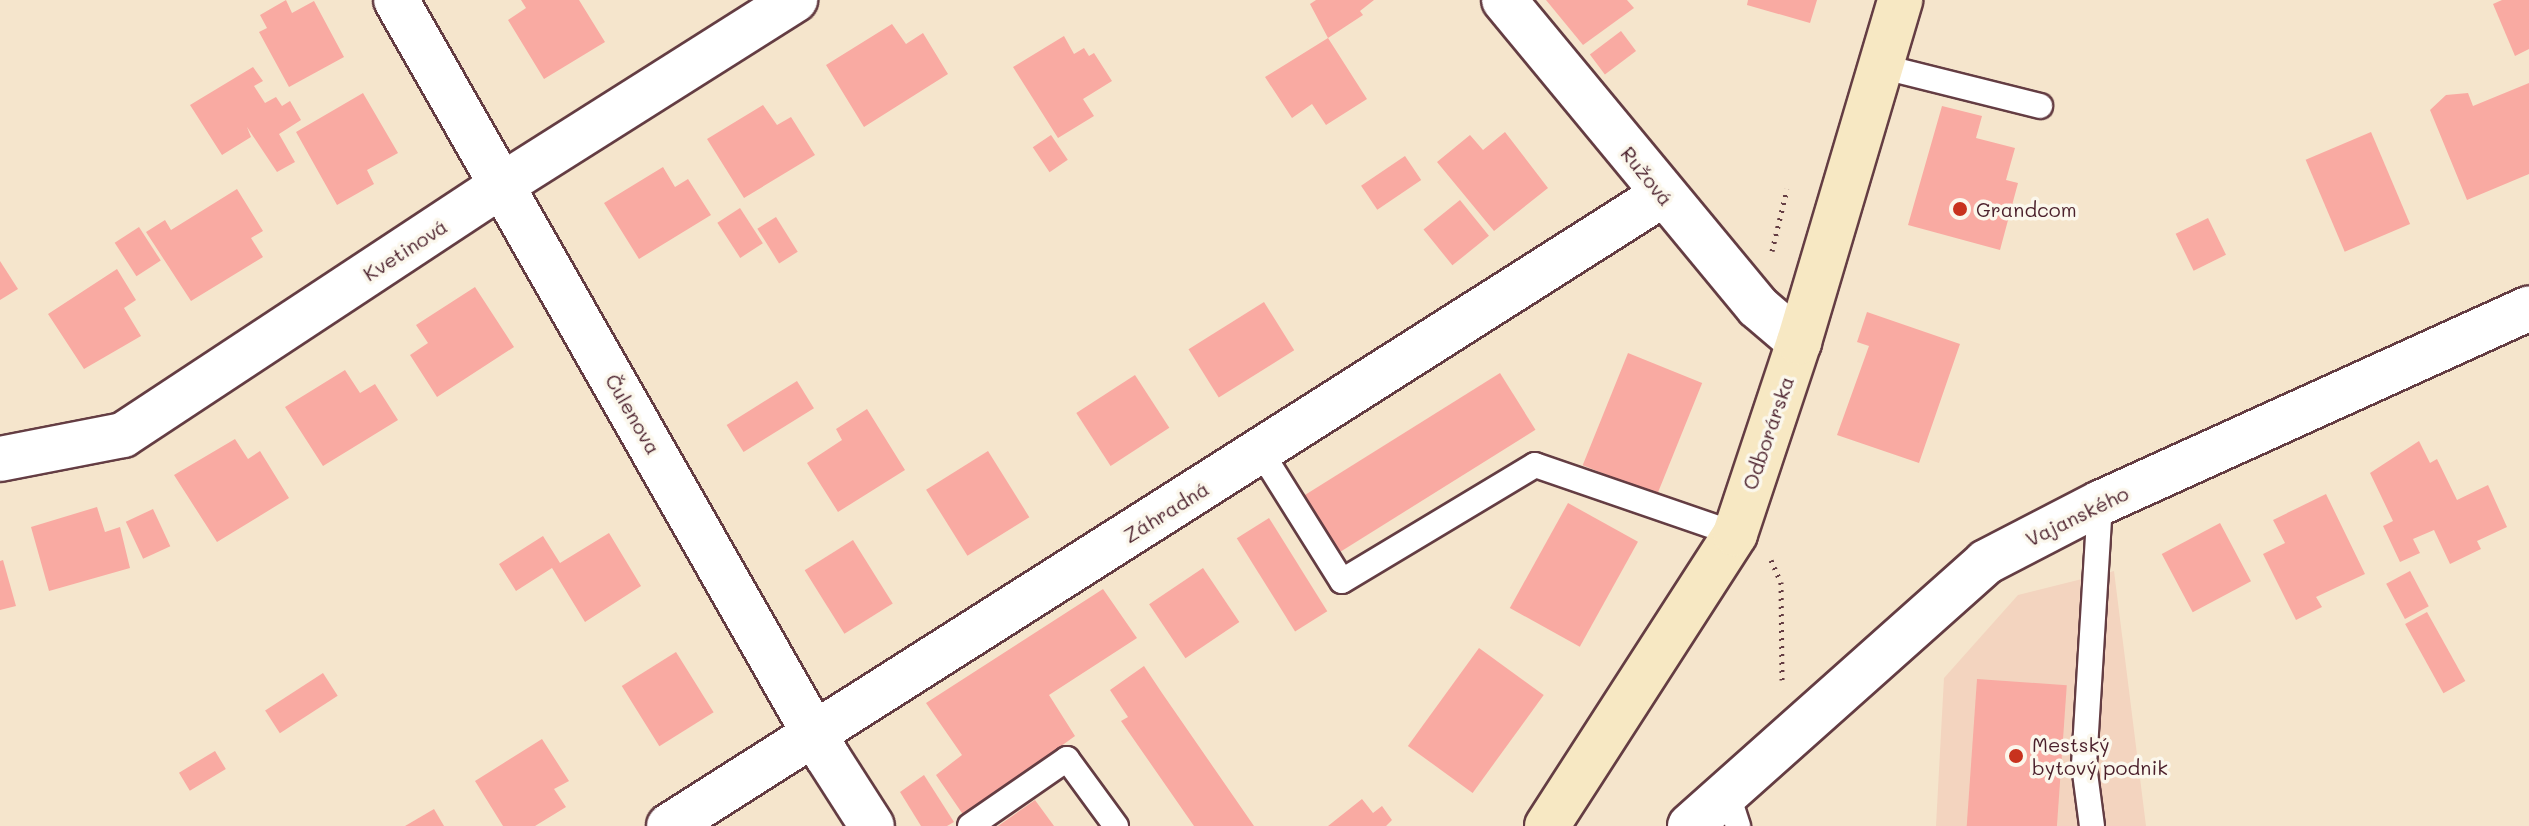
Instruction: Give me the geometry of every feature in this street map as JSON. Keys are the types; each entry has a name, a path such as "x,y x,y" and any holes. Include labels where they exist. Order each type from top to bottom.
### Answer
{"main road":[{"name":"Odborárska","path":"1547,826 1750,541 1799,342 1900,0"}],"street":[{"name":"Čulenova","path":"396,0 872,826"},
{"name":"Kvetinová","path":"0,459 123,435 502,185 795,0"},
{"name":"Ružová","path":"1504,0 1662,195 1758,307 1799,342"},
{"name":"Záhradná","path":"669,826 1662,195"},
{"name":"Vajanského","path":"1690,826 1733,810 1986,562 2100,503 2529,308"}],"lane":[{"path":"1880,66 2040,106"},
{"path":"1261,452 1342,581 1535,465 1750,541"},
{"path":"2092,826 2084,765 2100,503"},
{"path":"970,826 1067,759 1116,826"}],"path":[{"path":"1750,541 1781,582 1782,687"}],"shaded area":[{"path":"2114,571 2146,826 1936,826 1944,678 2018,595"}],"building":[{"path":"286,0 292,13 314,1 344,57 289,87 259,32 267,28 260,15"},
{"path":"521,0 579,0 605,42 544,79 508,20 526,8"},
{"path":"1316,0 1374,0 1360,11 1363,15 1328,38 1310,4"},
{"path":"1546,0 1627,0 1634,8 1583,45"},
{"path":"1748,0 1817,0 1810,23 1747,5"},
{"path":"2502,0 2529,0 2529,49 2515,56 2493,4"},
{"path":"892,24 906,44 923,33 948,74 864,127 826,65"},
{"path":"1621,31 1636,51 1605,74 1590,54"},
{"path":"1064,36 1074,54 1084,48 1089,56 1094,53 1112,81 1083,99 1094,116 1058,138 1013,67"},
{"path":"1328,38 1367,99 1326,125 1312,104 1292,118 1265,77"},
{"path":"253,67 263,81 254,86 265,103 276,97 282,106 290,101 301,120 279,134 295,162 277,172 247,127 251,137 222,155 190,105"},
{"path":"2529,83 2529,174 2467,200 2430,110 2446,95 2468,93 2473,106"},
{"path":"363,93 398,153 367,170 374,184 337,205 296,132"},
{"path":"763,105 777,125 791,117 815,155 744,198 707,139"},
{"path":"1942,106 1982,116 1976,138 2015,148 2006,180 2018,183 2000,250 1908,225"},
{"path":"1505,132 1548,188 1494,231 1437,162 1470,135 1483,150"},
{"path":"2371,132 2410,224 2345,252 2306,160"},
{"path":"1051,135 1068,160 1050,172 1033,147"},
{"path":"1405,156 1421,180 1377,210 1361,186"},
{"path":"663,167 675,187 688,179 711,215 639,259 604,203"},
{"path":"237,189 263,231 251,238 263,257 191,301 146,232 165,220 171,230"},
{"path":"1460,200 1489,236 1452,265 1423,230"},
{"path":"740,208 763,243 740,258 717,223"},
{"path":"776,217 798,252 779,263 757,229"},
{"path":"2208,218 2226,255 2194,271 2176,234"},
{"path":"139,227 161,261 136,276 115,243"},
{"path":"0,261 18,289 0,300"},
{"path":"117,269 136,300 124,308 141,336 84,369 48,314"},
{"path":"475,287 514,347 437,397 410,355 428,343 416,325"},
{"path":"1264,302 1294,350 1219,398 1189,349"},
{"path":"1867,312 1960,344 1919,463 1837,435 1869,346 1857,342"},
{"path":"1628,353 1702,383 1657,495 1583,465"},
{"path":"345,370 360,393 375,384 398,420 323,466 285,407"},
{"path":"1500,373 1536,430 1340,552 1304,495"},
{"path":"1135,375 1169,428 1111,466 1076,413"},
{"path":"797,381 814,408 744,452 727,425"},
{"path":"867,409 905,470 838,512 807,463 842,440 836,429"},
{"path":"235,439 248,459 260,451 289,498 217,542 174,475"},
{"path":"2419,441 2430,463 2437,459 2457,500 2488,485 2507,527 2477,541 2481,549 2450,564 2434,530 2413,539 2420,553 2400,562 2383,526 2393,521 2370,473"},
{"path":"988,451 1029,517 967,556 926,490"},
{"path":"2326,494 2365,574 2316,597 2322,607 2296,620 2263,554 2285,543 2273,520"},
{"path":"1568,503 1638,542 1580,647 1510,608"},
{"path":"97,507 105,532 120,527 130,568 49,591 31,527"},
{"path":"153,509 170,546 143,559 126,522"},
{"path":"1269,518 1327,611 1295,631 1237,538"},
{"path":"2220,523 2251,581 2193,612 2162,554"},
{"path":"609,533 641,586 585,622 552,568 516,591 499,564 543,536 560,563"},
{"path":"853,540 893,604 844,634 805,570"},
{"path":"3,560 16,606 0,610 0,561"},
{"path":"1203,568 1239,622 1185,658 1149,604"},
{"path":"2410,571 2429,606 2405,619 2386,584"},
{"path":"1103,589 1137,638 1049,695 1075,736 964,816 936,775 962,755 926,703"},
{"path":"2427,612 2465,681 2443,693 2405,624"},
{"path":"1479,648 1544,695 1473,793 1408,746"},
{"path":"676,652 714,712 659,746 622,686"},
{"path":"1144,666 1254,826 1194,826 1121,721 1128,717 1110,690"},
{"path":"323,673 338,696 280,733 265,711"},
{"name":"Mestský bytový podnik","path":"1977,679 2067,685 2057,826 1967,826"},
{"path":"542,739 569,781 554,789 566,807 535,826 503,826 475,781"},
{"path":"215,751 226,769 190,791 179,773"},
{"path":"924,775 954,822 947,826 921,826 900,792"},
{"path":"1362,799 1373,813 1382,806 1392,820 1386,826 1328,826"},
{"path":"1035,800 1054,826 998,826"},
{"path":"434,809 444,826 405,826"}],"place":[{"name":"Grandcom","path":"1960,209"},
{"name":"Mestský bytový podnik","path":"2016,756"}]}
